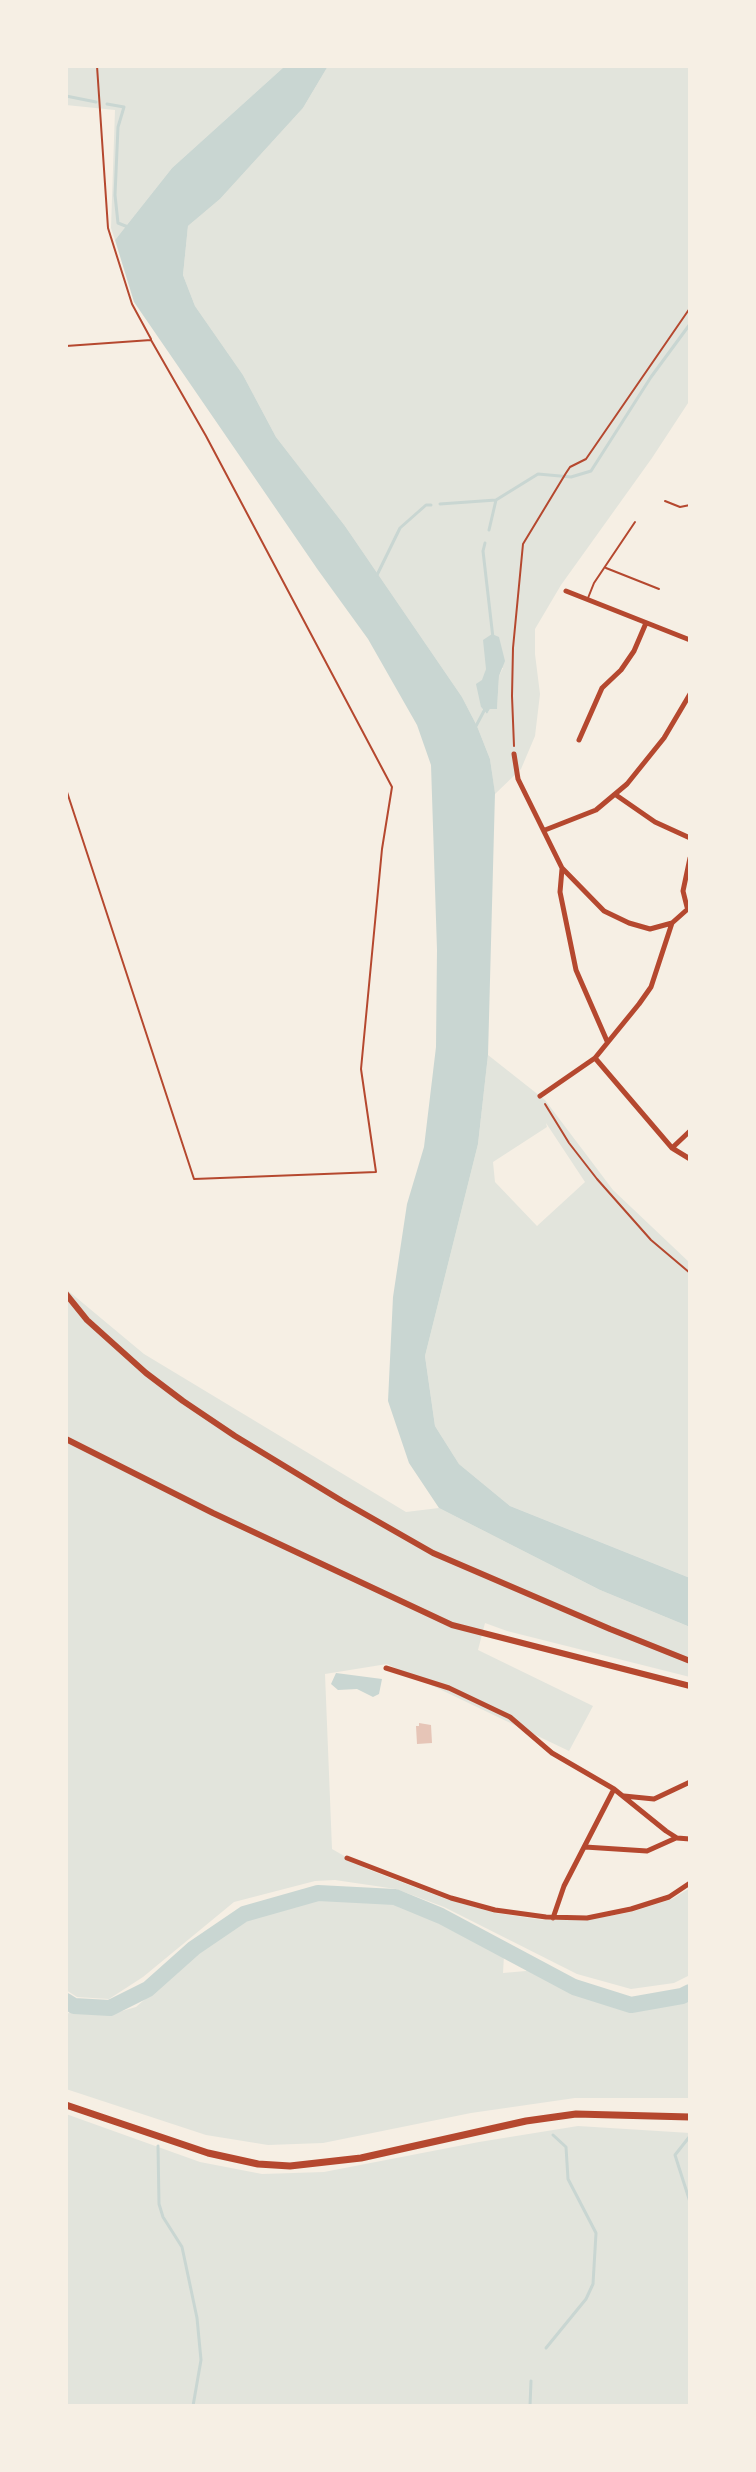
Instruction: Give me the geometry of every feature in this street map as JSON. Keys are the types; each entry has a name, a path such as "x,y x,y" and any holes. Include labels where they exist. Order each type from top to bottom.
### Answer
{"main road":[{"path":"66,2105 208,2153 258,2164 290,2166 361,2158 526,2121 576,2114 690,2117"}],"street":[{"path":"566,591 690,640"},
{"path":"579,740 602,688 621,670 634,651 646,623"},
{"path":"545,830 596,810 616,795 664,738 690,694"},
{"path":"514,754 518,779 562,868 604,911 650,929 672,923 689,907 683,891 690,858"},
{"path":"616,795 655,822 690,838"},
{"path":"562,868 560,892 576,970 607,1041"},
{"path":"540,1096 595,1058 651,987 672,923"},
{"path":"595,1058 672,1148 690,1159"},
{"path":"672,1148 690,1131"},
{"path":"66,1294 87,1320 171,1392 235,1436 342,1501 433,1553 690,1661"},
{"path":"66,1439 227,1520 452,1625 690,1686"},
{"path":"386,1668 449,1688 510,1717 552,1753 614,1789 677,1838"},
{"path":"624,1796 654,1799 690,1782"},
{"path":"553,1918 564,1886 614,1789"},
{"path":"584,1847 647,1851 677,1838 690,1839"},
{"path":"347,1858 465,1902 553,1918 587,1918 631,1909 669,1897 690,1883"}],"lane":[{"path":"665,501 680,507 690,505"},
{"path":"587,599 635,522"},
{"path":"605,567 659,589"}],"path":[{"path":"66,789 194,1179 376,1172 361,1069 382,849 392,787 206,436 132,304 108,228 97,66"},
{"path":"514,754 512,696 523,544 570,467 586,459 690,308"},
{"path":"66,346 151,340"},
{"path":"540,1096 569,1143 597,1179 651,1240 690,1273"}],"shaded area":[{"path":"66,66 285,66 172,168 115,240 111,228 115,110 66,105"},
{"path":"285,66 328,66 303,108 220,199 188,226 183,275 195,306 243,375 276,437 345,526 462,697 490,759 495,793 488,1055 478,1144 425,1356 435,1426 459,1464 510,1506 690,1578 690,1627 600,1590 439,1508 409,1463 388,1401 393,1297 407,1204 424,1147 436,1047 437,950 431,765 417,725 368,639 134,302 115,240 172,168"},
{"path":"328,66 690,66 690,400 561,585 535,629 540,694 535,736 521,769 495,794 490,759 462,697 345,526 276,437 243,375 195,306 183,275 188,226 220,199 303,108","holes":["503,668 499,676 497,708 490,709 487,714 481,707 486,669"]},
{"path":"492,634 499,637 505,661 499,676 497,709 490,709 487,714 481,707 476,684 482,680 486,669 483,640"},
{"path":"488,1055 545,1100 613,1190 690,1263 690,1578 510,1506 459,1464 435,1426 425,1356 478,1144","holes":["546,1123 585,1182 537,1226 495,1182 493,1162 547,1127"]},
{"path":"66,1289 144,1354 406,1512 439,1508 600,1590 690,1627 690,1677 485,1623 478,1650 593,1706 569,1751 387,1664 325,1674 332,1849 367,1869 446,1899 496,1913 543,1920 587,1920 631,1912 672,1899 690,1888 690,1975 674,1983 631,1989 577,1974 444,1907 396,1889 335,1880 315,1881 234,1902 143,1977 109,1999 77,1997 66,1990"},
{"path":"336,1673 382,1679 379,1694 373,1697 357,1689 338,1690 331,1684"},
{"path":"316,1896 393,1899 504,1955 503,1973 526,1971 528,1966 571,1990 631,2007 684,2001 690,1997 690,2098 575,2098 471,2113 323,2143 268,2145 206,2135 66,2089 66,2015 70,2012 108,2015 136,2007 200,1951 247,1917"},
{"path":"66,2114 200,2162 262,2174 324,2172 578,2126 690,2133 690,2406 66,2406"}],"building":[{"path":"419,1723 431,1725 432,1743 417,1744 416,1726"}],"waterway":[{"path":"66,96 96,102"},
{"path":"107,104 124,107 118,127 115,195 118,223 128,227"},
{"path":"489,530 496,500 538,474 571,477 591,471 651,377 690,324"},
{"path":"440,504 496,500"},
{"path":"377,575 400,528 426,505 431,505"},
{"path":"485,543 483,551 493,638"},
{"path":"476,726 485,709"},
{"path":"66,2001 74,2006 110,2008 148,1989 194,1948 244,1914 318,1893 395,1897 441,1916 574,1987 631,2005 690,1992"},
{"path":"546,2348 586,2299 593,2284 596,2233 568,2179 566,2147 553,2135"},
{"path":"690,2136 675,2155 690,2202"},
{"path":"158,2146 159,2204 163,2217 182,2247 197,2318 201,2360 193,2406"},
{"path":"530,2406 531,2381"}]}
